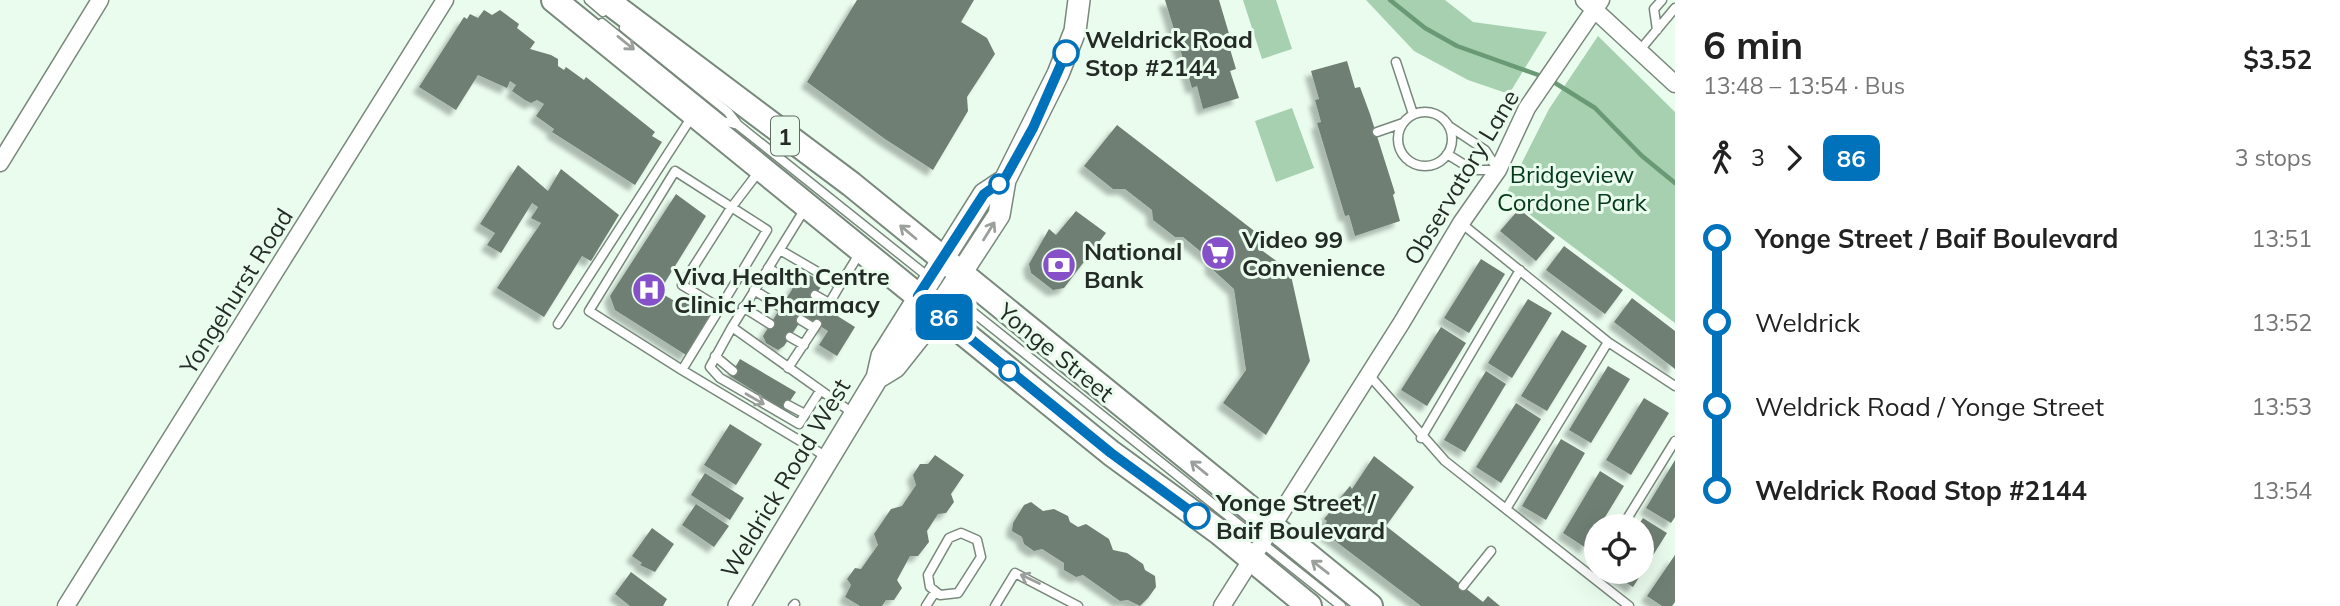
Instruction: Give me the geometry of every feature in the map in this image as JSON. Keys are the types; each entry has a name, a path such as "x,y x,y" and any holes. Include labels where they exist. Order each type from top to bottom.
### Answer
{"main road":[{"name":"Yonge Street","path":"554,0 862,249 940,286 1261,542 1309,606"},
{"name":"Yonge Street","path":"595,4 851,184 940,286 1111,453 1370,606"}],"street":[{"path":"0,163 100,0"},
{"name":"Yongehurst Road","path":"66,606 445,0"},
{"name":"Weldrick Road West","path":"740,606 877,378 895,368 940,286 999,215 1004,180 1058,74 1075,31 1079,0"},
{"path":"1594,3 1675,84"},
{"name":"Observatory Lane","path":"1222,606 1461,223 1497,170 1535,97 1594,3"}],"lane":[{"path":"589,0 728,112 738,125 940,286"},
{"path":"1657,30 1654,9 1662,0"},
{"path":"595,4 723,121 738,125"},
{"path":"1640,50 1675,8"},
{"path":"1396,62 1413,114"},
{"path":"558,324 695,113"},
{"path":"1377,132 1403,122 1413,114 1431,113 1485,150 1497,170"},
{"path":"1403,122 1398,144 1407,160 1424,166 1441,161 1447,154 1451,138 1447,124"},
{"path":"1447,154 1473,170 1497,170"},
{"path":"720,308 682,285 731,208 762,167"},
{"path":"682,370 767,230 675,171 589,311 682,370 828,458"},
{"path":"807,204 710,366 720,378 799,424 820,391"},
{"path":"1461,223 1608,342 1675,386"},
{"path":"815,295 827,306 862,249"},
{"path":"780,250 840,285"},
{"path":"768,268 796,284"},
{"path":"1421,438 1520,270"},
{"path":"754,290 781,307"},
{"path":"743,307 770,324"},
{"path":"788,368 815,326 801,320"},
{"path":"732,327 854,414"},
{"path":"790,337 804,345"},
{"path":"1506,509 1608,342"},
{"path":"715,356 733,371"},
{"path":"1368,375 1421,438 1584,573"},
{"path":"788,405 805,414"},
{"path":"1630,514 1675,441"},
{"path":"955,534 973,535 981,545 981,557 962,588 946,596 935,592 928,575 946,543 955,534"},
{"path":"1261,542 1341,606"},
{"path":"1463,586 1491,551"},
{"path":"995,606 1015,573 1078,606"},
{"path":"1598,584 1629,606"},
{"path":"926,606 935,592"}],"green space":[{"path":"1243,0 1276,0 1292,49 1262,59"},
{"path":"1366,0 1445,0 1473,22 1547,32 1509,94 1468,80 1414,51"},
{"name":"Bridgeview Cordone Park","path":"1598,36 1675,112 1675,323 1505,196 1549,109"},
{"path":"1292,108 1314,168 1276,182 1255,121"}],"building":[{"path":"857,0 974,0 961,22 987,38 995,54 967,97 968,111 933,170 807,82"},
{"path":"1165,0 1219,0 1233,47 1230,49 1236,69 1230,71 1239,98 1203,109 1197,86 1192,88"},
{"path":"484,10 492,15 500,10 519,24 517,28 535,42 530,49 551,55 558,59 558,66 564,70 566,67 584,80 586,77 655,132 652,136 662,142 635,185 552,132 554,129 536,116 544,104 537,100 531,103 525,100 512,91 516,85 510,81 507,88 478,75 456,110 419,87 464,17 467,19 470,14 478,18"},
{"path":"1347,61 1355,88 1360,87 1370,114 1395,193 1393,195 1400,221 1355,236 1349,215 1345,216 1317,123 1321,122 1315,100 1319,99 1311,71"},
{"path":"1117,125 1266,240 1260,249 1290,271 1310,361 1266,435 1223,403 1246,370 1234,289 1211,268 1211,260 1183,237 1175,237 1153,220 1152,210 1125,189 1113,189 1084,166"},
{"path":"518,165 548,191 561,169 619,215 591,261 582,256 544,317 497,288 541,223 531,218 538,207 532,203 501,253 487,245 495,233 480,224"},
{"path":"676,194 706,216 659,292 680,304 688,295 713,312 686,355 615,310 610,296"},
{"path":"1519,209 1555,238 1536,261 1500,231"},
{"path":"1076,211 1106,233 1064,288 1053,290 1031,273 1029,264 1049,229 1056,235"},
{"path":"1564,246 1623,290 1605,314 1546,270"},
{"path":"1481,259 1505,274 1469,333 1444,318"},
{"path":"808,274 820,281 821,287 812,300 855,327 837,356 819,345 828,331 804,316 784,346 778,350 766,343 763,336 801,275"},
{"path":"1632,298 1675,331 1675,369 1614,322"},
{"path":"1528,299 1552,313 1512,378 1488,363"},
{"path":"1441,327 1466,343 1427,406 1401,390"},
{"path":"1562,330 1587,346 1547,411 1521,396"},
{"path":"740,359 796,392 784,410 730,376"},
{"path":"1608,366 1630,379 1591,443 1569,430"},
{"path":"1486,371 1506,384 1465,452 1444,440"},
{"path":"1644,398 1669,413 1631,475 1606,460"},
{"path":"1516,403 1541,419 1501,483 1476,467"},
{"path":"730,424 762,444 736,485 704,465"},
{"path":"1561,439 1585,453 1546,520 1522,506"},
{"path":"935,455 964,475 951,494 954,502 946,513 938,514 927,531 929,542 918,556 910,556 897,580 902,588 894,600 886,600 882,606 860,606 845,597 851,585 847,579 855,568 861,569 878,545 874,534 891,509 902,506 916,485 913,475 920,464 928,464"},
{"path":"1374,456 1414,487 1386,526 1483,602 1488,596 1500,606 1421,606 1322,531 1327,521 1324,519 1333,508 1336,509 1343,500 1340,498 1350,486 1352,489"},
{"path":"1675,460 1675,517 1671,523 1646,508"},
{"path":"1600,471 1624,486 1607,514 1584,514 1584,547 1563,533"},
{"path":"705,473 744,498 730,520 691,495"},
{"path":"1031,502 1043,511 1054,509 1068,516 1070,522 1078,527 1086,524 1109,539 1113,550 1127,553 1143,564 1145,570 1155,576 1156,587 1148,598 1140,606 1128,600 1120,601 1083,575 1076,577 1064,570 1064,563 1042,549 1034,551 1024,544 1022,537 1012,531 1013,523 1024,505"},
{"path":"696,504 729,526 714,547 682,525"},
{"path":"1654,525 1667,533 1654,554"},
{"path":"652,528 674,544 655,572 640,565 642,563 632,556"},
{"path":"1675,555 1675,602 1672,606 1662,606 1647,596"},
{"path":"631,572 667,599 663,606 630,606 615,594"}],"waterway":[{"path":"1390,0 1425,28 1457,46 1544,77"},
{"path":"1552,81 1595,108 1642,156 1675,183"}],"bus line":[{"name":"86","path":"1066,53 1033,128 1004,180 984,194 918,296 1111,453 1197,516"}],"place":[{"name":"Weldrick Road Stop #2144","path":"1066,53"},
{"name":"Video 99 Convenience","path":"1218,253"},
{"name":"National Bank","path":"1059,265"},
{"name":"Viva Health Centre Clinic + Pharmacy","path":"649,290"},
{"name":"Yonge Street / Baif Boulevard","path":"1197,516"}]}
